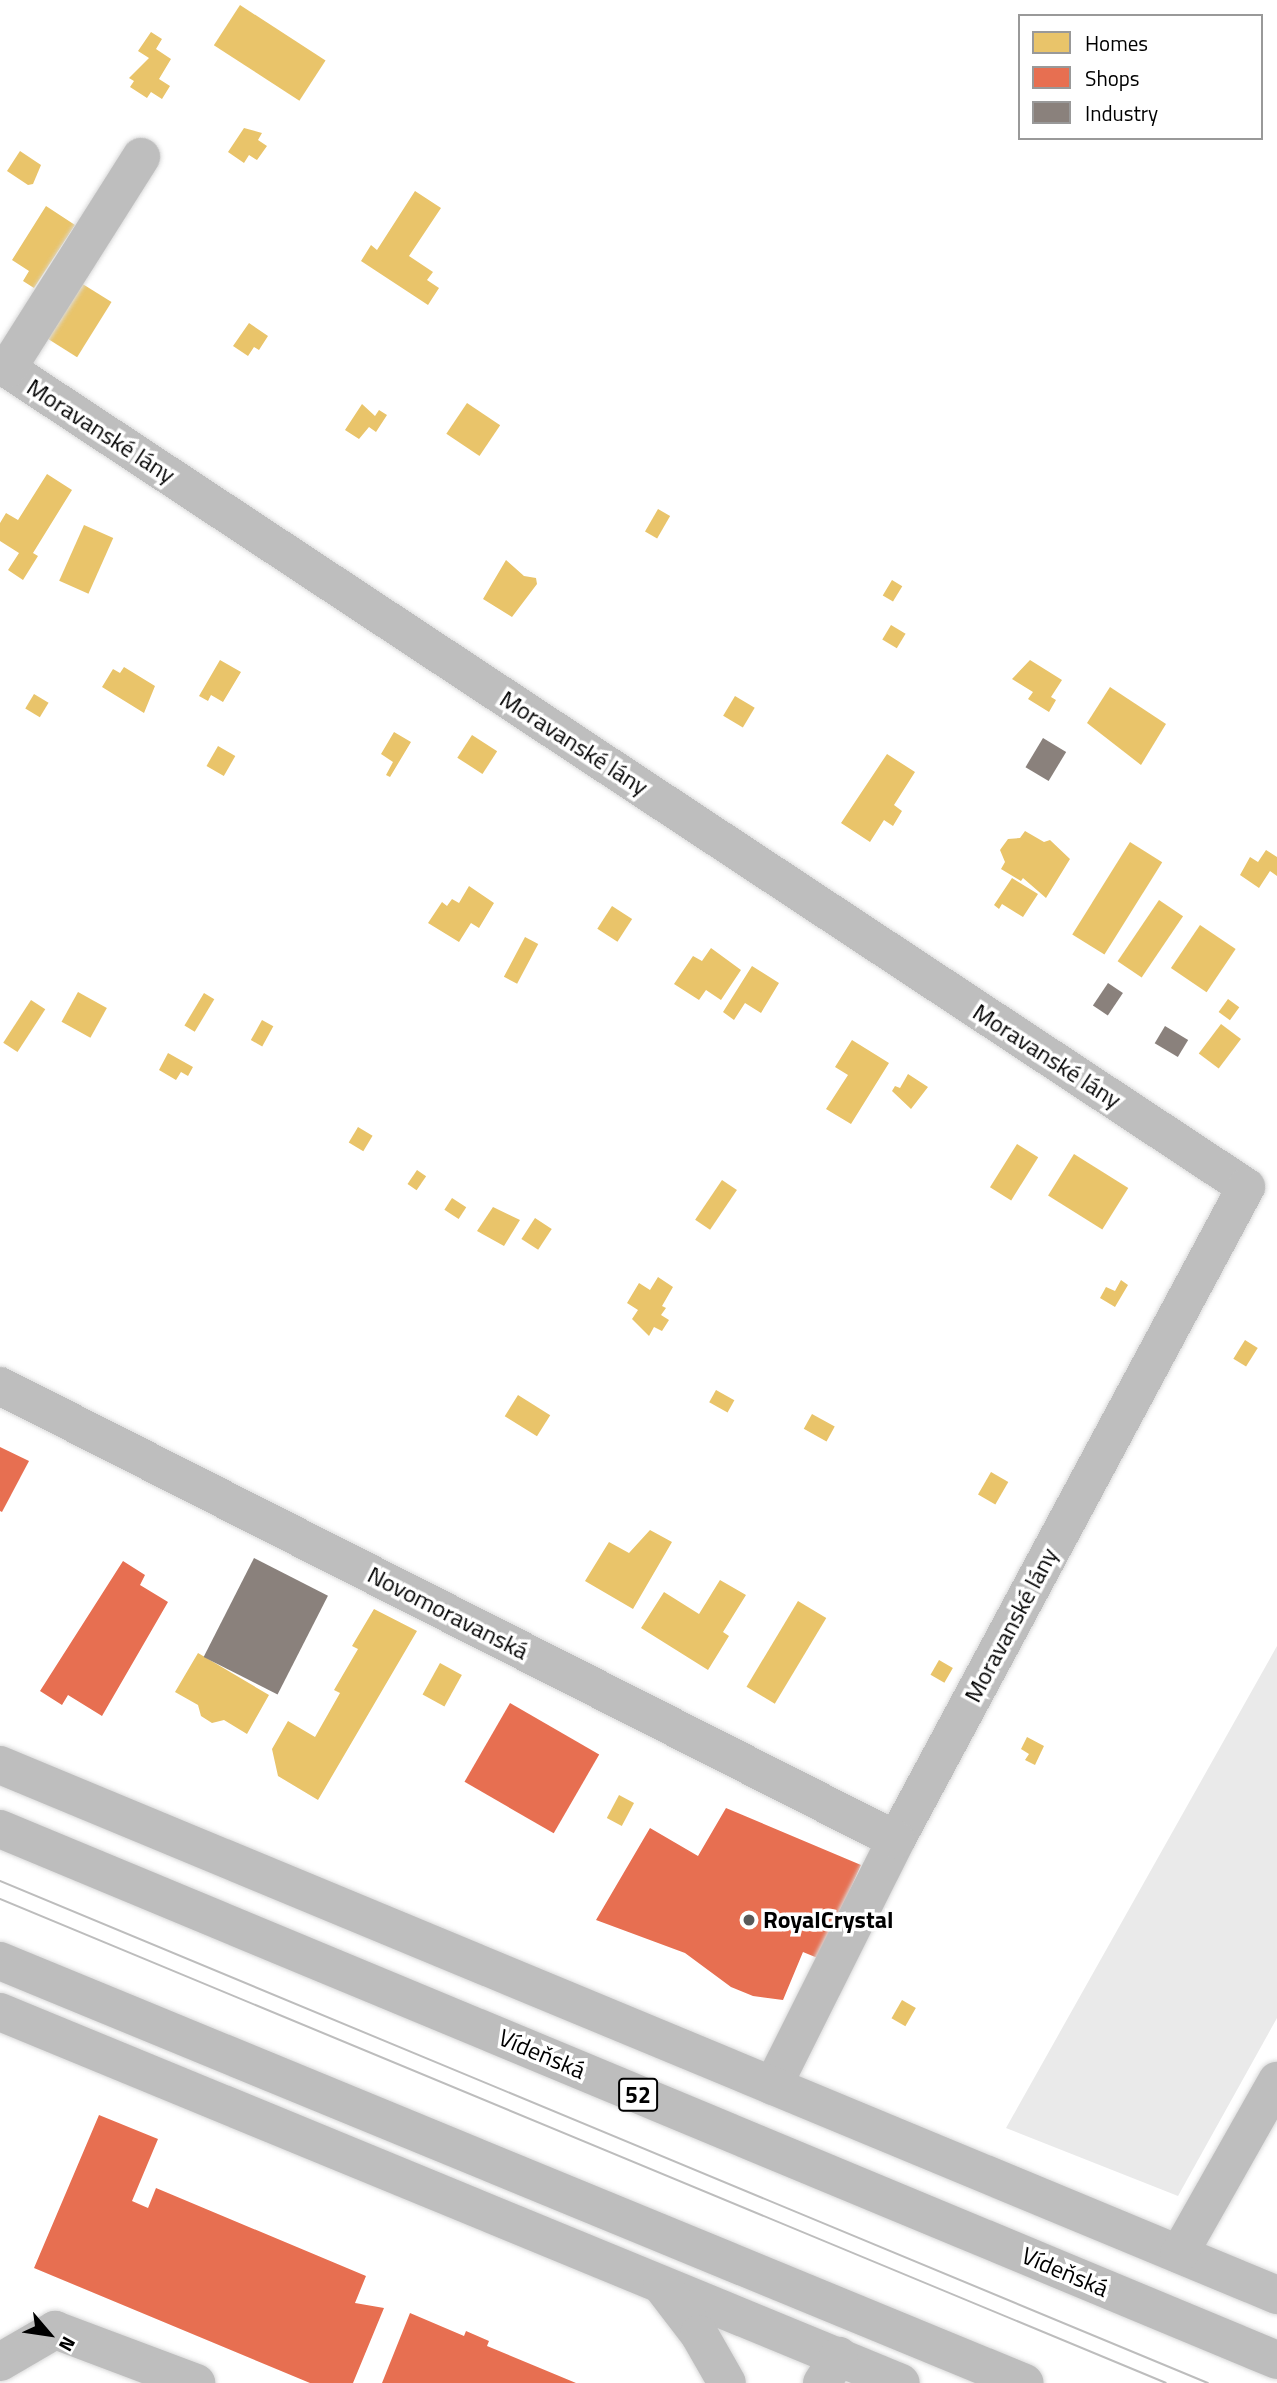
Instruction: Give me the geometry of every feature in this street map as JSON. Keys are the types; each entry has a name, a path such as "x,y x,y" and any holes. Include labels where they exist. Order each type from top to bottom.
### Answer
{"highway":[{"name":"Vídeňská","path":"0,1829 1277,2360"},
{"path":"0,1961 1025,2383"}],"street":[{"path":"3,367 141,157"},
{"name":"Moravanské lány","path":"3,367 1246,1187 896,1840 773,2086"},
{"name":"Novomoravanská","path":"0,1386 896,1840"},
{"path":"0,1765 1277,2295"},
{"path":"0,2012 662,2286 830,2370 901,2383"},
{"path":"1179,2254 1275,2089"},
{"path":"662,2286 698,2334 727,2383"},
{"path":"0,2362 55,2330 196,2383"}],"shaded area":[{"path":"1277,1646 1277,2018 1178,2196 1006,2128"}],"building: Homes":[{"path":"240,5 326,61 299,101 214,45"},
{"path":"151,32 162,39 156,49 171,59 159,79 170,86 162,99 151,92 147,98 130,87 134,81 129,78 149,58 138,51"},
{"path":"244,128 262,133 258,140 267,146 257,160 249,155 244,163 228,152"},
{"path":"20,151 41,165 33,184 28,185 7,171"},
{"path":"415,191 441,208 409,256 433,272 427,280 439,288 428,305 361,261 371,245 377,250"},
{"path":"46,206 75,225 34,288 23,281 29,271 12,260"},
{"path":"81,283 112,302 77,357 47,338"},
{"path":"249,323 268,336 259,350 254,347 248,356 233,346"},
{"path":"467,403 500,425 479,456 446,434"},
{"path":"362,404 375,416 379,410 387,415 376,432 369,427 359,439 345,430"},
{"path":"47,474 72,490 33,553 38,556 23,580 8,570 19,553 0,541 0,523 6,513 18,520"},
{"path":"658,509 670,516 657,539 645,532"},
{"path":"84,525 113,538 88,594 59,581"},
{"path":"506,560 524,576 536,578 537,584 512,617 483,599"},
{"path":"892,580 902,586 893,602 883,595"},
{"path":"891,625 906,634 897,648 882,640"},
{"path":"220,660 241,672 223,702 211,695 208,701 199,696"},
{"path":"1030,660 1062,680 1051,697 1056,700 1049,712 1028,699 1033,692 1012,679"},
{"path":"124,667 155,686 144,713 102,687 113,669 120,673"},
{"path":"1110,687 1166,724 1141,765 1087,723"},
{"path":"34,694 49,703 40,717 25,709"},
{"path":"735,696 755,708 743,728 723,716"},
{"path":"394,732 411,742 390,777 386,775 393,762 381,754"},
{"path":"472,735 497,751 482,774 457,758"},
{"path":"218,746 235,756 224,776 206,766"},
{"path":"887,754 915,772 894,805 902,811 893,826 884,820 870,842 841,823"},
{"path":"1025,831 1044,842 1050,840 1070,859 1046,898 1023,878 1021,881 1001,869 1005,862 1000,850 1008,839 1020,838"},
{"path":"1130,842 1162,862 1104,955 1072,934"},
{"path":"1266,850 1277,857 1277,876 1270,871 1259,888 1240,875 1250,857 1258,862"},
{"path":"1012,878 1038,894 1023,917 1002,904 999,909 994,905"},
{"path":"469,886 494,903 479,928 471,923 459,942 428,923 442,902 447,906 452,899 459,903"},
{"path":"1159,900 1183,916 1142,978 1118,961"},
{"path":"612,906 632,919 617,942 597,929"},
{"path":"1200,925 1236,949 1207,992 1171,968"},
{"path":"525,937 538,944 517,984 504,977"},
{"path":"711,948 741,970 721,1000 706,990 699,1000 674,984 693,956 702,961"},
{"path":"752,966 779,983 761,1013 745,1003 734,1020 723,1012"},
{"path":"78,992 107,1008 90,1038 62,1022"},
{"path":"204,993 214,999 195,1032 184,1026"},
{"path":"1228,999 1239,1007 1230,1020 1219,1012"},
{"path":"31,1000 45,1009 17,1052 3,1043"},
{"path":"262,1020 273,1026 262,1046 251,1040"},
{"path":"1221,1024 1241,1039 1219,1069 1199,1054"},
{"path":"852,1040 889,1063 851,1124 826,1109 848,1075 835,1067"},
{"path":"168,1053 193,1067 188,1076 181,1072 176,1080 159,1070"},
{"path":"908,1074 928,1087 911,1109 892,1091 895,1086 900,1088"},
{"path":"358,1127 373,1136 363,1151 349,1142"},
{"path":"1017,1144 1038,1157 1011,1200 990,1187"},
{"path":"1074,1154 1128,1188 1102,1229 1048,1196"},
{"path":"417,1170 426,1176 417,1190 407,1184"},
{"path":"722,1180 737,1190 710,1230 695,1220"},
{"path":"452,1198 466,1207 459,1219 444,1210"},
{"path":"493,1207 520,1220 504,1246 477,1231"},
{"path":"535,1218 552,1229 538,1250 521,1239"},
{"path":"658,1277 673,1287 662,1306 666,1308 661,1315 669,1320 662,1331 654,1327 649,1336 632,1319 638,1310 627,1303 639,1283 650,1290"},
{"path":"1121,1280 1128,1285 1115,1307 1100,1298 1106,1287 1115,1291"},
{"path":"1245,1340 1258,1348 1246,1367 1233,1359"},
{"path":"716,1390 734,1400 728,1412 709,1402"},
{"path":"518,1395 550,1415 537,1436 505,1416"},
{"path":"812,1414 835,1427 826,1441 804,1429"},
{"path":"991,1472 1008,1482 995,1505 978,1495"},
{"path":"650,1530 672,1542 633,1609 585,1581 609,1542 629,1553"},
{"path":"720,1580 746,1595 723,1632 729,1636 708,1670 641,1628 664,1592 699,1614"},
{"path":"798,1601 826,1618 775,1704 746,1687"},
{"path":"374,1609 417,1631 318,1800 278,1776 272,1749 288,1721 315,1737 340,1693 334,1690 358,1649 352,1646"},
{"path":"198,1653 269,1695 247,1734 224,1720 212,1723 201,1716 198,1705 175,1692"},
{"path":"939,1660 953,1668 944,1683 930,1675"},
{"path":"440,1663 462,1675 444,1707 423,1694"},
{"path":"1027,1737 1044,1746 1035,1765 1025,1760 1029,1754 1021,1749"},
{"path":"619,1795 634,1803 622,1826 607,1818"},
{"path":"902,2000 916,2008 905,2026 892,2018"}],"building: Shops":[{"path":"0,1447 29,1461 2,1512 0,1511"},
{"path":"123,1561 145,1575 140,1585 168,1602 102,1716 68,1695 62,1705 40,1691"},
{"path":"510,1703 599,1754 554,1833 464,1782"},
{"name":"RoyalCrystal","path":"726,1808 861,1865 820,1959 803,1952 783,2000 753,1996 731,1987 685,1953 596,1920 650,1828 698,1856"},
{"path":"99,2115 158,2139 132,2201 148,2208 156,2188 366,2276 355,2303 384,2308 353,2383 310,2383 34,2268"},
{"path":"410,2313 464,2336 466,2331 489,2341 487,2346 576,2383 382,2383"}],"building: Industry":[{"path":"1043,738 1066,752 1049,781 1025,767"},
{"path":"1108,983 1123,993 1108,1015 1093,1005"},
{"path":"1165,1026 1188,1040 1178,1057 1155,1043"},
{"path":"254,1558 328,1596 278,1695 204,1657"}],"tram line":[{"path":"0,1881 1208,2383"},
{"path":"0,1899 1166,2383"}],"place":[{"name":"RoyalCrystal","path":"749,1920"}]}
